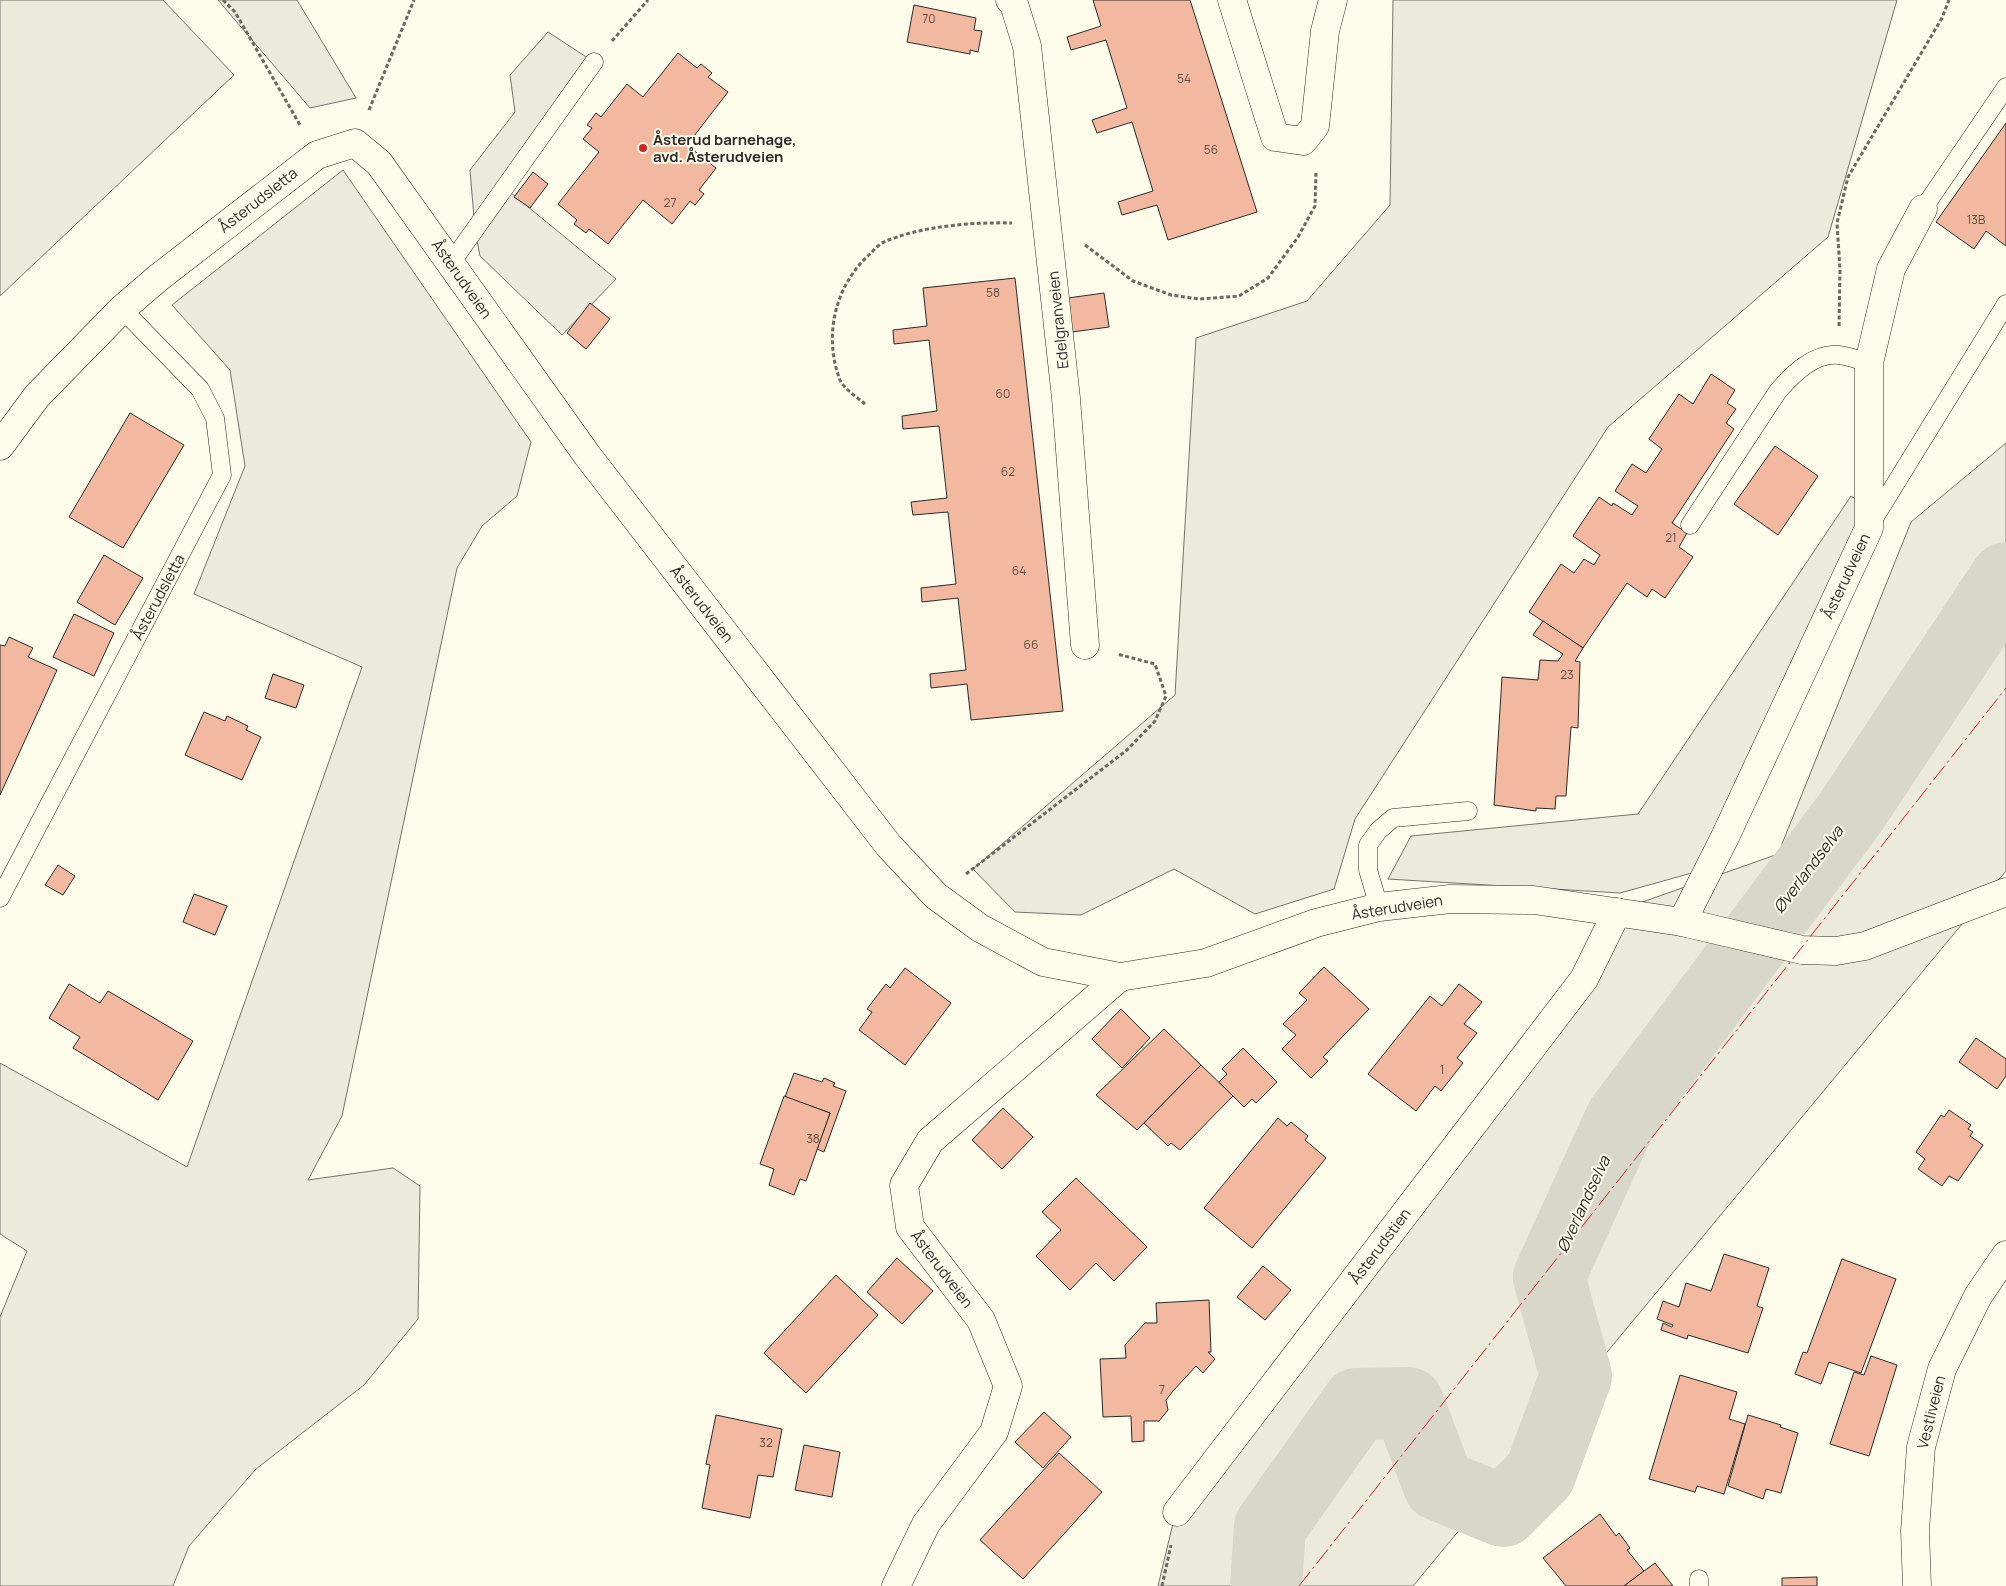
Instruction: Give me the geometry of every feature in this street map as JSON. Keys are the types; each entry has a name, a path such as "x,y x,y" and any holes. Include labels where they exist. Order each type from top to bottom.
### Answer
{"street":[{"name":"Edelgranveien","path":"1010,0 1014,4 1027,46 1066,398 1085,645"},
{"path":"1232,0 1275,137 1303,141 1314,126 1325,31 1333,0"},
{"name":"Åsterudsletta","path":"0,446 38,396 122,309 158,278 317,155 355,143"},
{"name":"Åsterudveien","path":"355,143 379,163 587,455 889,846 936,896 980,928 1043,962 1120,977 1206,962 1316,923 1379,907 1450,899 1534,900 1682,922 1802,950 1836,951 1865,946 2006,892"},
{"name":"Åsterudveien","path":"1682,922 1725,837 1869,528 1869,363 1891,269 1923,209"},
{"name":"Åsterudstien","path":"1177,1512 1584,979 1617,912"},
{"name":"Åsterudveien","path":"896,1586 926,1524 994,1432 1008,1386 981,1320 910,1227 904,1184 930,1141 1120,977"},
{"name":"Vestliveien","path":"1917,1586 1915,1531 1921,1447 1942,1369 1978,1296 2006,1255"}],"lane":[{"path":"451,264 594,62"},
{"path":"1923,209 2006,87"},
{"path":"1869,528 2006,304"},
{"name":"Åsterudsletta","path":"0,898 222,475 214,418 200,389 122,309"},
{"path":"1690,525 1778,391 1794,372 1820,358 1838,355 1869,363"},
{"path":"1379,907 1368,870 1368,845 1378,831 1393,818 1468,811"}],"path":[{"path":"223,0 235,12 317,155"},
{"path":"355,143 414,0"},
{"path":"594,62 648,0"},
{"path":"1838,355 1840,270 1837,223 1848,177 1942,18 1949,0"},
{"path":"936,896 1128,750 1155,721 1166,696 1155,664 1085,645"},
{"path":"1162,1586 1177,1512"}],"shaded area":[{"path":"0,0 163,0 234,75 0,296"},
{"path":"218,0 297,0 356,98 310,108"},
{"path":"1393,0 1897,0 1828,237 1608,427 1355,819 1334,889 1255,914 1174,869 1081,915 1015,912 973,869 1175,695 1196,338 1307,301 1390,205"},
{"path":"548,32 594,62 505,188 616,279 562,335 480,256 475,230 470,170 515,112 510,75"},
{"path":"343,170 531,442 517,496 482,526 457,568 342,1116 308,1180 393,1168 420,1186 418,1319 364,1385 256,1469 189,1546 173,1586 0,1586 0,1317 27,1251 0,1234 0,1063 187,1167 362,667 194,594 245,466 230,370 172,305"},
{"path":"2006,443 2006,871 1413,1586 1158,1586 1175,1515 1634,905 1778,854 1911,522"},
{"path":"1851,496 1867,507 1699,871 1620,893 1388,879 1411,836 1638,814"}],"building":[{"path":"1093,0 1190,0 1257,212 1168,240 1157,205 1122,215 1118,202 1153,191 1132,122 1097,133 1092,120 1127,108 1106,40 1071,50 1067,37 1101,26"},
{"path":"914,5 976,18 974,30 982,31 978,52 970,50 970,54 907,42"},
{"path":"678,53 697,68 701,64 712,73 708,77 728,92 687,145 716,168 699,190 704,194 695,205 690,201 672,224 643,200 608,244 589,229 586,233 574,224 577,220 558,204 599,152 583,139 592,128 587,125 596,113 601,117 627,84 643,97"},
{"path":"2006,123 2006,246 1986,231 1974,249 1936,222"},
{"path":"533,172 548,184 530,208 514,197"},
{"path":"1015,278 1063,711 971,720 967,684 931,688 930,674 966,670 958,598 922,602 921,588 956,584 948,512 913,515 911,502 947,498 939,426 903,429 902,416 937,411 929,340 894,344 893,330 927,326 923,288"},
{"path":"1104,293 1109,327 1072,332 1068,298"},
{"path":"590,303 610,319 586,349 567,333"},
{"path":"1711,374 1735,390 1727,403 1736,409 1726,423 1734,429 1672,523 1687,533 1679,547 1693,557 1665,598 1652,589 1647,597 1627,583 1583,648 1529,612 1561,564 1574,573 1584,559 1594,565 1600,555 1573,536 1599,497 1612,506 1613,503 1632,515 1638,506 1615,491 1632,464 1646,473 1662,449 1649,439 1679,394 1693,404"},
{"path":"130,413 184,445 123,548 69,517"},
{"path":"1775,446 1818,476 1778,535 1734,504"},
{"path":"104,555 143,578 115,625 77,602"},
{"path":"74,614 114,633 94,676 53,657"},
{"path":"1543,621 1583,648 1575,661 1580,662 1578,728 1571,727 1566,796 1556,796 1555,809 1536,808 1536,811 1494,805 1502,677 1538,680 1540,660 1558,661 1563,654 1533,635"},
{"path":"9,637 33,648 28,657 57,670 0,795 0,645 5,646"},
{"path":"273,674 304,685 296,708 265,698"},
{"path":"204,712 225,721 227,716 248,726 246,730 261,737 242,780 185,755"},
{"path":"58,865 75,876 63,895 45,885"},
{"path":"194,894 227,906 215,935 183,922"},
{"path":"1324,967 1369,1009 1323,1057 1328,1061 1311,1078 1282,1049 1296,1035 1283,1024 1307,1000 1299,993"},
{"path":"905,968 951,1003 905,1065 859,1030 872,1012 867,1009 886,984 890,988"},
{"path":"69,984 100,1003 108,991 193,1041 158,1100 73,1048 80,1037 49,1018"},
{"path":"1459,984 1482,1002 1464,1024 1477,1033 1457,1058 1463,1063 1441,1091 1435,1086 1416,1111 1368,1074 1430,996 1442,1006"},
{"path":"1121,1009 1150,1038 1122,1068 1092,1039"},
{"path":"1164,1029 1201,1065 1137,1130 1096,1095"},
{"path":"1976,1038 2006,1059 2006,1076 1997,1089 1959,1062"},
{"path":"1243,1048 1277,1082 1256,1103 1252,1099 1244,1107 1219,1082 1227,1074 1222,1069"},
{"path":"1201,1065 1233,1096 1180,1150 1171,1143 1168,1146 1144,1123"},
{"path":"794,1073 822,1082 824,1078 835,1083 833,1086 846,1091 824,1152 817,1149 830,1113 785,1097"},
{"path":"784,1096 830,1113 806,1181 800,1179 794,1195 769,1185 774,1169 760,1164"},
{"path":"1003,1108 1033,1137 1002,1169 972,1140"},
{"path":"1949,1110 1971,1125 1968,1129 1973,1132 1970,1136 1983,1145 1958,1181 1949,1176 1942,1186 1918,1169 1925,1159 1916,1152 1941,1115 1944,1117"},
{"path":"1278,1118 1287,1126 1291,1122 1308,1136 1305,1140 1326,1158 1252,1248 1204,1208"},
{"path":"1076,1178 1147,1247 1114,1281 1096,1263 1070,1290 1036,1256 1061,1230 1042,1212"},
{"path":"1724,1254 1769,1268 1757,1306 1763,1308 1748,1353 1688,1335 1687,1339 1661,1330 1663,1323 1672,1327 1673,1325 1657,1319 1663,1301 1679,1307 1686,1283 1711,1291"},
{"path":"897,1258 933,1291 902,1324 867,1292"},
{"path":"1842,1259 1896,1279 1861,1373 1829,1362 1821,1384 1795,1374 1803,1352 1807,1353"},
{"path":"1263,1266 1291,1290 1265,1320 1237,1297"},
{"path":"836,1275 878,1315 806,1393 764,1353"},
{"path":"1209,1300 1211,1352 1208,1352 1215,1359 1203,1373 1196,1366 1166,1400 1168,1410 1159,1421 1144,1421 1144,1441 1132,1442 1131,1416 1103,1417 1100,1359 1126,1358 1125,1345 1145,1323 1157,1323 1156,1303"},
{"path":"1871,1356 1897,1365 1869,1456 1830,1444 1854,1372 1864,1375"},
{"path":"1680,1375 1737,1392 1729,1419 1745,1424 1724,1494 1697,1486 1695,1492 1649,1479"},
{"path":"1044,1412 1071,1437 1043,1468 1015,1442"},
{"path":"716,1415 782,1429 773,1477 758,1475 750,1518 702,1508 710,1465 706,1464"},
{"path":"1748,1415 1781,1425 1780,1427 1798,1433 1781,1493 1766,1489 1763,1499 1728,1486"},
{"path":"804,1445 840,1452 832,1497 795,1490"},
{"path":"1059,1453 1102,1492 1023,1579 980,1540"},
{"path":"1600,1514 1616,1536 1619,1533 1630,1548 1627,1550 1644,1571 1624,1586 1566,1586 1543,1558"},
{"path":"1655,1563 1673,1586 1624,1586 1644,1571"},
{"path":"1817,1577 1817,1586 1782,1586 1782,1578"}],"waterway":[{"name":"Øverlandselva","path":"1266,1586 1270,1527 1357,1404 1408,1403 1439,1485 1503,1511 1540,1474 1576,1376 1549,1277 1621,1119 1851,812 2006,578"}],"power":[{"path":"1299,1586 2006,688"}],"place":[{"name":"Åsterud barnehage, avd. Åsterudveien","path":"643,148"}]}
